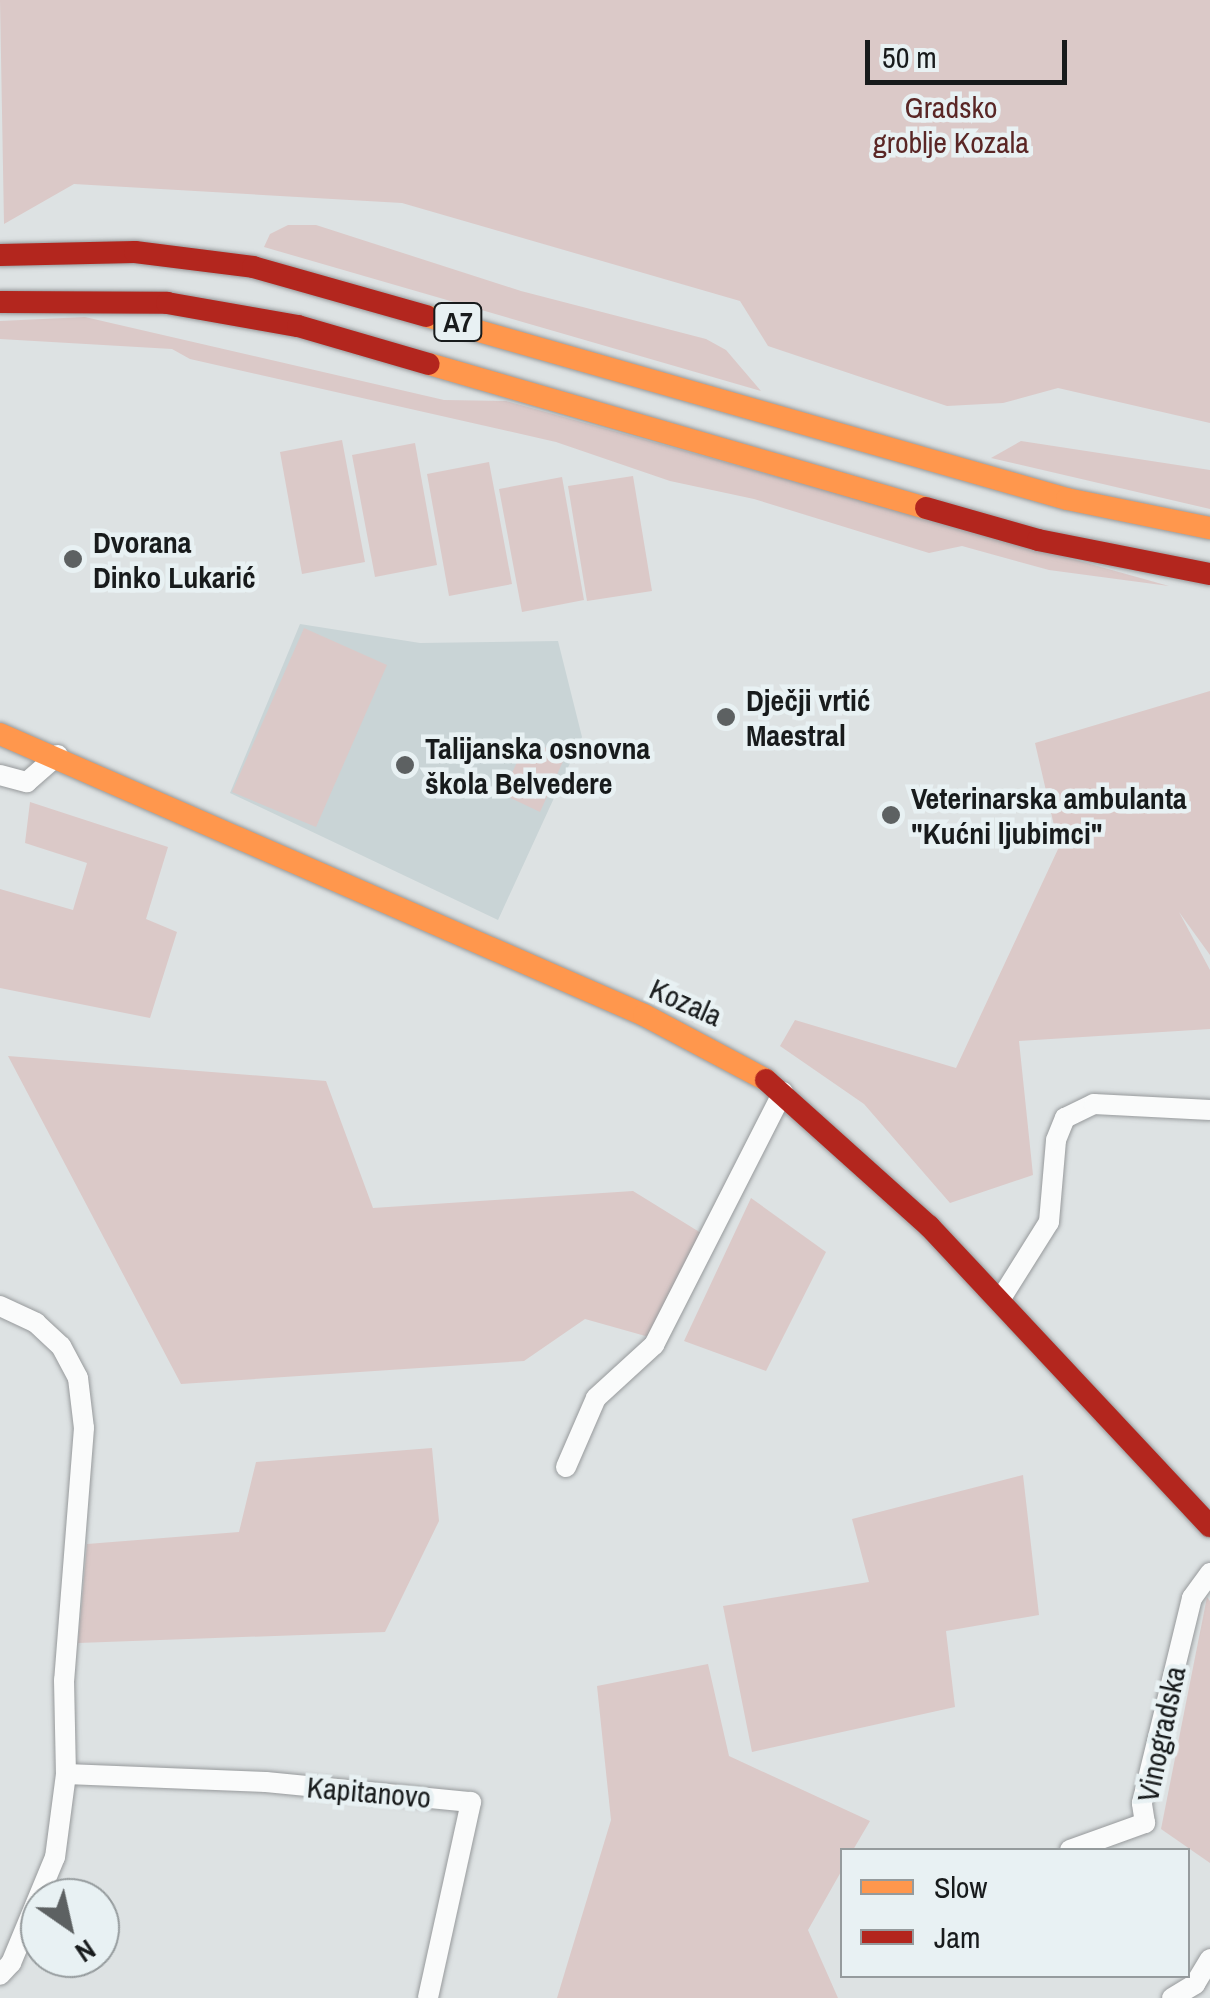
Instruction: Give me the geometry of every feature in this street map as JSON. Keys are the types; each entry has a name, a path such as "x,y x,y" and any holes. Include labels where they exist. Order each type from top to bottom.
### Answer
{"main road":[{"name":"A7","path":"0,254 134,252 253,267 1067,500 1210,528"},
{"name":"A7","path":"0,302 152,302 298,326 1038,540 1210,574"},
{"name":"Kozala","path":"0,734 58,755 720,1050 783,1092 866,1164 1000,1300 1210,1526"}],"street":[{"path":"0,775 28,782 58,755"},
{"path":"566,1466 596,1398 654,1344 783,1092"},
{"path":"1000,1300 1049,1222 1056,1140 1064,1118 1094,1104 1210,1110"},
{"path":"0,1306 36,1324 61,1346 78,1378 84,1428 64,1680 66,1774 55,1856 0,1976"},
{"name":"Vinogradska","path":"1076,1848 1146,1823 1142,1803 1192,1598 1210,1573"},
{"name":"Kapitanovo","path":"66,1774 266,1782 471,1802 428,1998"},
{"path":"1172,1998 1196,1984 1210,1960"}],"shaded area":[{"name":"Talijanska osnovna škola Belvedere","path":"300,624 420,643 558,641 582,737 498,920 230,793"}],"green space":[{"name":"Gradsko groblje Kozala","path":"0,0 1210,0 1210,423 1058,388 1003,403 947,406 768,346 740,301 402,203 74,184 4,224"},
{"path":"288,225 316,225 521,291 706,339 726,350 761,391 264,247 270,234"},
{"path":"85,317 444,400 506,401 1169,586 1049,570 962,546 929,553 754,499 670,481 556,442 190,359 172,349 0,339 0,321"},
{"path":"342,440 365,562 302,574 280,452"},
{"path":"1021,441 1210,470 1210,509 991,458"},
{"path":"415,443 437,565 375,577 352,455"},
{"path":"489,462 512,584 449,596 427,474"},
{"path":"633,476 652,591 587,601 568,486"},
{"path":"562,477 584,600 522,612 499,489"},
{"path":"304,628 387,665 316,827 232,792"},
{"path":"1210,691 1210,955 1179,912 1210,970 1210,1029 1019,1041 1033,1175 950,1203 864,1104 780,1046 795,1020 956,1068 1059,847 1035,743"},
{"path":"528,739 565,757 540,812 502,794"},
{"path":"30,802 168,847 146,919 177,932 150,1018 0,988 0,889 73,910 87,863 25,843"},
{"path":"8,1056 326,1081 373,1208 633,1191 701,1233 649,1337 585,1319 524,1361 181,1384"},
{"path":"751,1198 826,1252 766,1371 684,1341"},
{"path":"432,1448 439,1521 385,1632 78,1643 87,1544 239,1532 256,1462"},
{"path":"1023,1475 1039,1615 946,1631 955,1707 752,1752 723,1606 869,1582 852,1519"},
{"path":"1207,1597 1210,1863 1161,1829"},
{"path":"708,1664 729,1756 870,1821 854,1848 840,1848 840,1874 808,1930 838,1998 557,1998 611,1820 597,1686"}],"traffic: slow":[{"path":"426,316 1067,499 1210,528"},
{"path":"429,364 926,508"},
{"path":"0,734 644,1015 766,1080"}],"traffic: jam":[{"path":"0,255 135,252 253,267 426,316"},
{"path":"0,302 167,303 298,326 429,364"},
{"path":"926,508 1038,540 1210,574"},
{"path":"766,1080 929,1226 1210,1526"}],"place":[{"name":"Dvorana Dinko Lukarić","path":"73,559"},
{"name":"Dječji vrtić Maestral","path":"726,717"},
{"name":"Talijanska osnovna škola Belvedere","path":"405,765"},
{"name":"Veterinarska ambulanta \"Kućni ljubimci\"","path":"891,815"}]}
